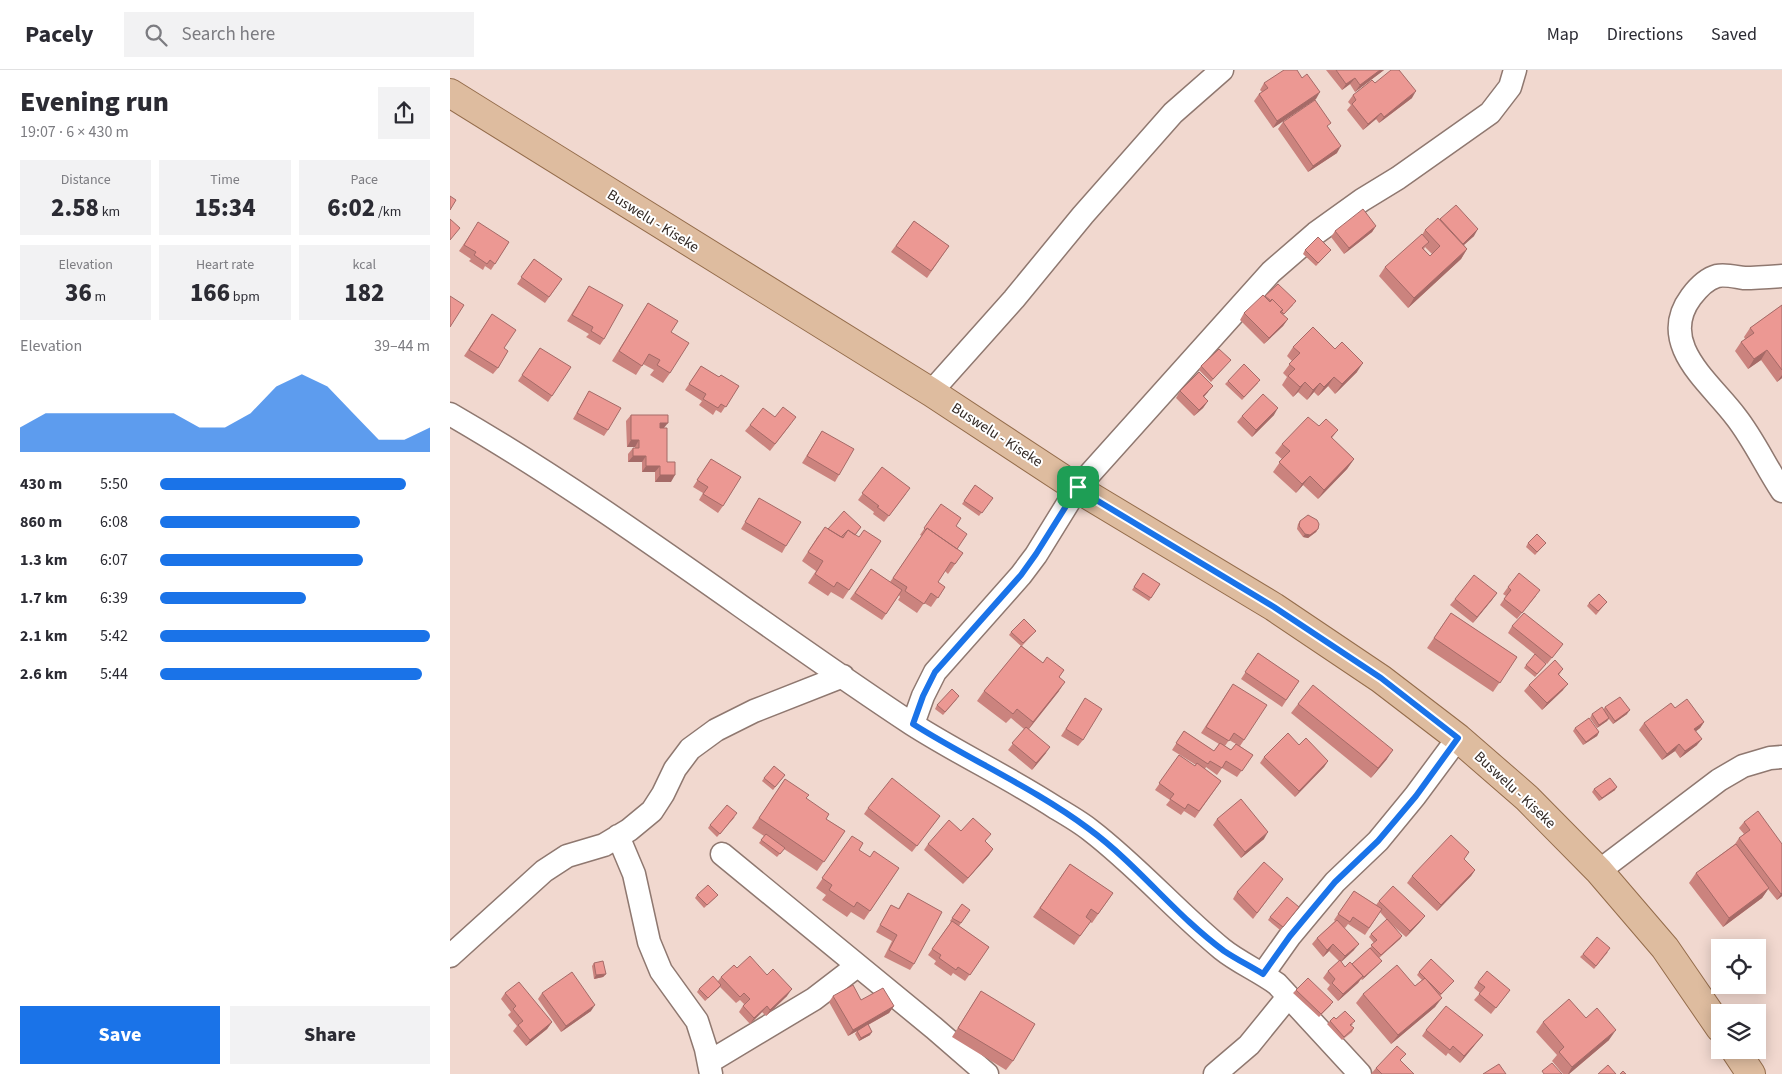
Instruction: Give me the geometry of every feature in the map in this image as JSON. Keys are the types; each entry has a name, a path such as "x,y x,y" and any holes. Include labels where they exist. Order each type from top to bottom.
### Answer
{"main road":[{"name":"Buswelu - Kiseke","path":"450,93 932,392 1083,492 1274,607 1381,678 1458,738 1527,798 1600,871 1665,948 1711,1015"},
{"path":"1741,1059 1751,1074"}],"street":[{"path":"932,392 1173,113 1222,70"},
{"path":"913,724 923,696 935,672 1021,575 1078,487 1271,272 1316,233 1362,200 1398,178 1490,112 1510,87 1515,70"},
{"path":"1782,276 1745,278 1718,276 1699,287 1685,305 1680,323 1682,346 1691,364 1736,416 1756,445 1782,491"},
{"path":"450,414 584,497 913,724 1088,828 1134,866 1159,893 1224,951 1277,984 1360,1074"},
{"path":"450,956 544,871 567,856 604,845 629,830 652,811 675,769 690,748 716,730 754,711 843,676"},
{"path":"1263,974 1290,936 1335,882 1378,841 1416,796 1458,738"},
{"path":"1600,871 1719,780 1742,766 1778,754"},
{"path":"618,836 634,874 649,942 661,971 697,1021 710,1068 814,999 857,966"},
{"path":"722,854 987,1074"},
{"path":"1215,1074 1249,1045 1288,997"}],"building":[{"path":"1284,70 1297,70 1302,78 1307,74 1320,92 1277,121 1259,94 1268,88 1264,83"},
{"path":"1336,70 1380,70 1360,85 1355,78 1346,84"},
{"path":"1391,70 1399,70 1416,91 1384,117 1381,113 1368,124 1352,104 1356,100 1353,95 1372,80 1375,83"},
{"path":"1315,100 1331,123 1327,126 1341,146 1313,166 1283,122"},
{"path":"450,196 456,200 450,210"},
{"path":"1456,205 1478,229 1463,244 1440,219"},
{"path":"1363,209 1376,226 1349,248 1335,231"},
{"path":"1438,218 1467,249 1414,298 1385,267 1422,234 1429,242 1422,248 1430,256 1440,246 1425,230"},
{"path":"450,219 460,228 450,240"},
{"path":"914,221 949,246 931,271 896,246"},
{"path":"478,222 509,242 495,264 490,260 487,264 474,255 476,252 464,245"},
{"path":"1318,237 1331,250 1318,263 1305,250"},
{"path":"534,259 562,279 549,297 521,277"},
{"path":"1278,284 1296,301 1284,314 1281,311 1283,310 1272,299 1271,301 1265,296"},
{"path":"589,286 623,305 604,339 591,331 593,327 572,315"},
{"path":"1263,295 1270,302 1272,299 1283,310 1280,312 1288,319 1269,338 1244,313"},
{"path":"450,296 464,305 450,327"},
{"path":"648,303 678,321 671,332 689,343 670,373 657,365 660,360 649,354 642,366 619,351"},
{"path":"1782,305 1782,370 1767,350 1754,359 1741,342 1754,333 1750,328"},
{"path":"492,314 516,330 504,348 508,351 498,368 469,350"},
{"path":"1313,327 1335,349 1342,342 1363,363 1342,384 1334,377 1324,387 1320,383 1313,390 1305,382 1300,387 1288,376 1295,369 1289,364 1300,353 1293,347"},
{"path":"540,348 571,367 552,396 522,375"},
{"path":"1219,349 1231,360 1213,379 1201,366"},
{"path":"1244,364 1260,380 1244,397 1228,381"},
{"path":"701,366 739,386 726,407 721,404 718,408 703,399 706,394 689,384"},
{"path":"1199,372 1213,386 1203,396 1208,401 1199,410 1180,391"},
{"path":"589,391 621,408 608,430 577,413"},
{"path":"1263,394 1278,408 1256,430 1242,416"},
{"path":"783,407 796,417 775,444 750,425 763,408 775,417"},
{"path":"631,415 668,415 668,423 660,423 660,428 667,428 667,462 675,462 675,475 660,475 660,466 646,466 646,456 633,456 633,448 639,448 639,440 631,440"},
{"path":"1308,417 1319,426 1326,419 1338,430 1331,437 1354,459 1324,490 1310,476 1302,484 1279,462 1290,451 1282,444"},
{"path":"822,431 854,449 839,475 807,456"},
{"path":"711,459 741,477 723,506 703,494 708,487 697,480"},
{"path":"882,467 910,488 889,516 862,493"},
{"path":"975,485 993,498 982,513 964,501"},
{"path":"759,498 801,522 786,546 745,522"},
{"path":"941,504 961,518 956,526 967,534 957,549 927,528 926,530 924,528"},
{"path":"844,511 861,527 855,535 848,530 841,537 828,529"},
{"path":"1308,515 1317,520 1319,524 1318,529 1310,535 1305,534 1299,526 1300,521"},
{"path":"825,527 843,538 848,530 859,537 864,530 881,541 849,590 837,582 834,587 815,574 823,561 808,552"},
{"path":"927,528 963,553 955,564 951,562 938,582 945,587 938,598 931,593 924,604 905,591 907,587 893,578"},
{"path":"1537,534 1546,543 1537,552 1528,543"},
{"path":"871,569 902,590 886,614 855,593"},
{"path":"1143,573 1160,584 1151,598 1134,587"},
{"path":"1519,573 1540,590 1522,613 1504,599 1511,590 1508,587"},
{"path":"1474,575 1497,593 1477,617 1455,599"},
{"path":"1599,594 1607,602 1598,611 1589,603"},
{"path":"1451,613 1517,657 1500,683 1434,638"},
{"path":"1524,613 1563,644 1552,658 1512,626"},
{"path":"1024,619 1036,631 1023,643 1011,632"},
{"path":"1021,646 1043,663 1047,657 1064,670 1059,677 1065,682 1033,722 1017,709 1013,714 984,691"},
{"path":"1258,653 1299,681 1286,700 1245,672"},
{"path":"1535,654 1546,664 1537,674 1526,665"},
{"path":"1555,660 1563,669 1558,674 1568,684 1547,703 1529,685"},
{"path":"1233,684 1267,705 1244,740 1234,733 1229,741 1206,727"},
{"path":"1313,685 1393,750 1378,768 1298,704"},
{"path":"952,689 959,696 945,712 937,705"},
{"path":"1620,697 1630,710 1615,721 1605,707"},
{"path":"1085,698 1102,709 1083,740 1066,729"},
{"path":"1687,699 1704,722 1694,729 1702,739 1685,751 1679,744 1667,754 1644,723 1671,703 1675,708"},
{"path":"1602,707 1609,718 1599,725 1592,714"},
{"path":"1589,718 1599,732 1586,742 1575,728"},
{"path":"1026,727 1050,747 1036,763 1012,743"},
{"path":"1184,731 1214,751 1220,743 1231,750 1236,744 1253,755 1242,771 1226,761 1222,768 1210,761 1208,764 1176,743"},
{"path":"1288,733 1299,745 1306,738 1328,761 1299,791 1264,757"},
{"path":"1179,755 1195,766 1197,763 1221,781 1199,811 1188,804 1185,809 1170,799 1174,794 1159,783"},
{"path":"774,766 785,775 775,787 764,778"},
{"path":"892,778 940,816 917,846 868,808"},
{"path":"1610,778 1617,787 1602,798 1594,789"},
{"path":"785,779 809,795 806,798 829,814 826,819 845,831 824,862 759,818"},
{"path":"1241,799 1268,832 1245,852 1217,819"},
{"path":"727,805 737,813 720,834 710,825"},
{"path":"1758,811 1782,844 1781,894 1739,838 1750,830 1744,822"},
{"path":"973,818 991,834 985,841 993,849 968,878 928,844 949,820 961,831"},
{"path":"766,834 785,848 780,854 761,840"},
{"path":"1451,835 1469,852 1464,859 1475,870 1441,905 1412,876"},
{"path":"852,836 863,843 859,850 870,857 874,851 899,868 870,911 857,902 854,907 829,890 832,885 822,878"},
{"path":"1736,844 1769,888 1729,918 1696,873"},
{"path":"1264,862 1283,879 1257,913 1237,892"},
{"path":"1070,864 1113,893 1098,914 1091,909 1086,917 1091,921 1080,936 1040,908"},
{"path":"708,885 718,895 707,905 697,895"},
{"path":"1393,886 1425,916 1410,931 1379,901"},
{"path":"1354,891 1382,909 1369,928 1353,917 1350,922 1338,914"},
{"path":"908,893 942,912 914,964 889,950 897,935 880,925 891,905 899,909"},
{"path":"1287,897 1299,907 1283,927 1270,917"},
{"path":"962,904 970,910 961,923 952,918"},
{"path":"1387,919 1402,936 1381,955 1371,945 1377,940 1371,934"},
{"path":"1337,920 1359,944 1345,956 1333,944 1327,950 1317,938"},
{"path":"952,921 989,947 970,975 958,967 956,970 939,958 941,955 932,949"},
{"path":"1597,937 1610,948 1596,966 1583,954"},
{"path":"1370,948 1382,961 1364,977 1352,964"},
{"path":"750,956 767,975 773,969 792,989 770,1010 767,1006 754,1018 743,1006 750,999 744,993 740,997 721,977 734,965 737,968"},
{"path":"1431,959 1454,981 1441,994 1419,972"},
{"path":"1340,960 1345,967 1350,962 1363,976 1343,994 1332,983 1335,979 1328,971"},
{"path":"603,961 606,974 596,975 594,963"},
{"path":"1397,965 1415,986 1425,978 1442,998 1398,1035 1363,994"},
{"path":"1487,971 1510,990 1496,1008 1479,994 1485,987 1478,982"},
{"path":"572,972 595,1005 566,1026 542,993"},
{"path":"713,976 721,985 708,998 699,989"},
{"path":"1308,978 1333,1002 1321,1014 1296,990"},
{"path":"519,982 552,1022 530,1040 518,1025 523,1021 513,1009 516,1006 505,993"},
{"path":"853,985 861,1000 883,988 894,1006 853,1030 833,996"},
{"path":"981,991 1035,1024 1013,1061 958,1028"},
{"path":"1569,999 1586,1018 1597,1008 1616,1030 1572,1067 1559,1052 1564,1047 1543,1022"},
{"path":"1446,1006 1483,1035 1464,1056 1453,1046 1450,1050 1426,1030"},
{"path":"1345,1011 1355,1021 1350,1025 1354,1028 1344,1037 1330,1021 1334,1017 1336,1019"},
{"path":"868,1024 872,1032 861,1038 857,1031"},
{"path":"1397,1046 1406,1054 1400,1060 1414,1074 1382,1074 1376,1068"},
{"path":"1552,1063 1562,1074 1544,1074 1542,1071"},
{"path":"1499,1064 1506,1074 1483,1074"},
{"path":"1608,1065 1616,1074 1598,1074"}],"route":[{"path":"1078,487 1083,492 1274,607 1381,678 1458,738 1416,796 1378,841 1335,882 1290,936 1263,974 1224,951 1159,893 1134,866 1088,828 913,724 923,696 935,672 1021,575 1078,487"}]}
